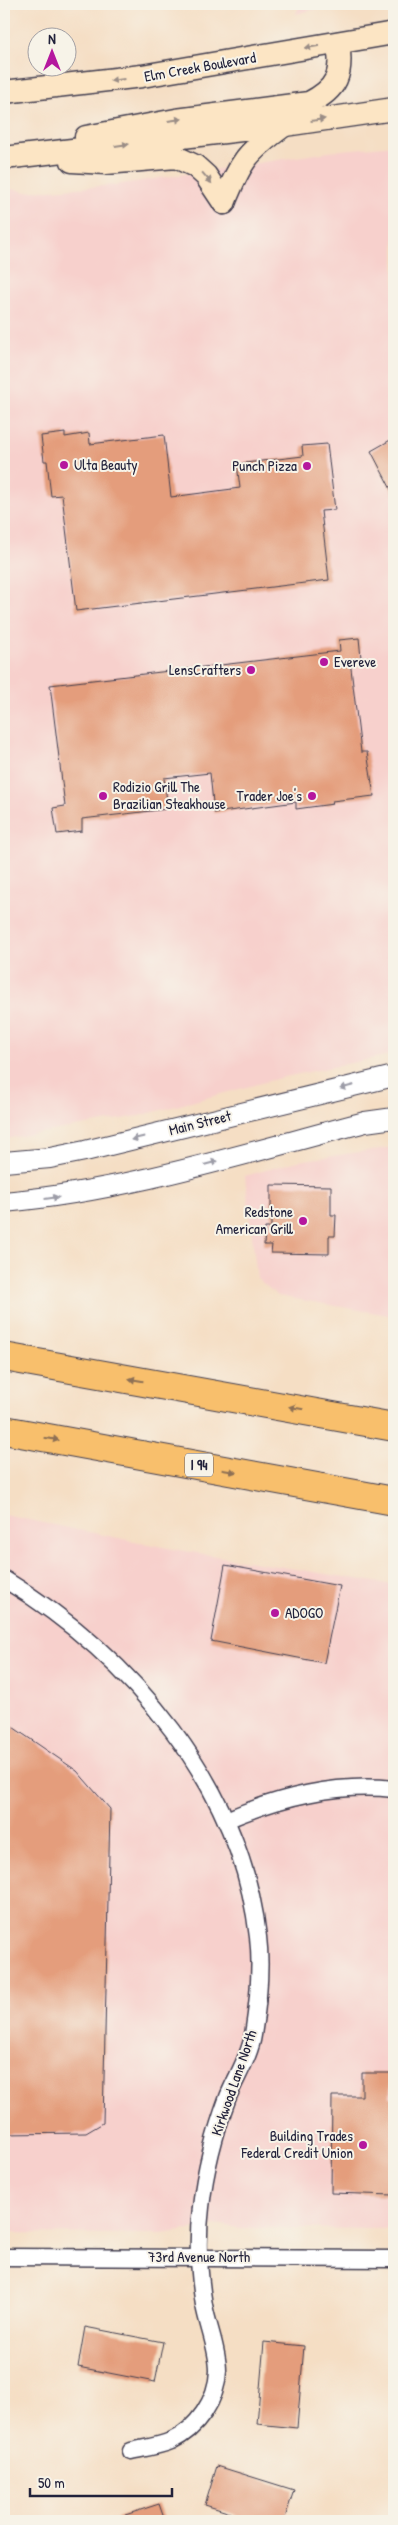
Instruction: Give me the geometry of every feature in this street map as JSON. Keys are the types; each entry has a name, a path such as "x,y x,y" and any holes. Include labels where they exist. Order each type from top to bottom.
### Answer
{"highway":[{"path":"4,1357 394,1426"},
{"name":"I 94","path":"4,1430 394,1500"}],"main road":[{"name":"Elm Creek Boulevard","path":"4,92 142,76 394,33"},
{"path":"44,154 84,137 122,128 309,103 326,94 338,76 340,60 338,43"},
{"path":"4,158 285,125 394,108"},
{"path":"44,154 76,162 106,163 176,157 195,166 206,176 224,203 243,160 257,145 285,125"}],"street":[{"name":"Main Street","path":"4,1162 50,1158 85,1151 394,1076"},
{"path":"4,1202 54,1198 138,1182 366,1122 394,1118"},
{"name":"Kirkwood Lane North","path":"4,1579 60,1616 114,1662 156,1708 193,1760 226,1820 246,1872 259,1939 260,1971 253,2038 227,2099 206,2176 201,2208 204,2308 215,2348 218,2371 214,2394 202,2416 186,2431 170,2441 131,2451"},
{"path":"226,1820 288,1798 326,1789 364,1786 394,1789"},
{"name":"73rd Avenue North","path":"4,2256 394,2259"}],"shaded area":[{"path":"300,4 336,4 296,14"},
{"path":"394,145 394,1054 280,1078 139,1116 4,1139 4,190 16,189 24,192 115,185 342,150"},
{"path":"394,1147 394,1316 278,1296 257,1278 245,1176 298,1161"},
{"path":"4,1515 173,1549 394,1585 394,2229 239,2228 222,2225 161,2234 4,2233"}],"building":[{"path":"65,433 65,437 89,433 90,444 164,435 171,497 240,488 237,464 303,456 302,446 327,444 335,510 321,511 329,580 76,611 62,495 51,496 47,461 44,461 41,436"},
{"path":"394,438 394,495 371,451"},
{"path":"359,638 361,658 350,660 361,752 367,752 374,796 332,801 333,804 296,809 296,802 214,813 210,773 164,778 168,809 82,819 82,831 57,834 53,808 65,806 50,685 340,651 339,640"},
{"name":"Redstone American Grill","path":"271,1185 331,1186 331,1215 336,1215 335,1236 329,1236 329,1254 271,1253 272,1245 264,1245 265,1228 271,1228"},
{"name":"ADOGO","path":"225,1565 340,1586 324,1663 211,1641"},
{"path":"4,1721 77,1771 110,1809 103,2123 86,2133 4,2134"},
{"name":"Building Trades Federal Credit Union","path":"362,2073 391,2073 390,2097 394,2097 394,2195 331,2193 332,2096 362,2096"},
{"path":"85,2327 163,2342 155,2382 78,2367"},
{"path":"264,2342 304,2346 297,2428 257,2424"},
{"path":"217,2466 294,2490 284,2521 256,2521 205,2505"},
{"path":"159,2504 165,2521 117,2521 116,2518"}],"place":[{"name":"Ulta Beauty","path":"64,465"},
{"name":"Punch Pizza","path":"307,466"},
{"name":"Evereve","path":"324,662"},
{"name":"LensCrafters","path":"251,670"},
{"name":"Rodizio Grill The Brazilian Steakhouse","path":"103,796"},
{"name":"Trader Joe's","path":"312,796"},
{"name":"Redstone American Grill","path":"303,1221"},
{"name":"ADOGO","path":"275,1613"},
{"name":"Building Trades Federal Credit Union","path":"363,2145"}]}
